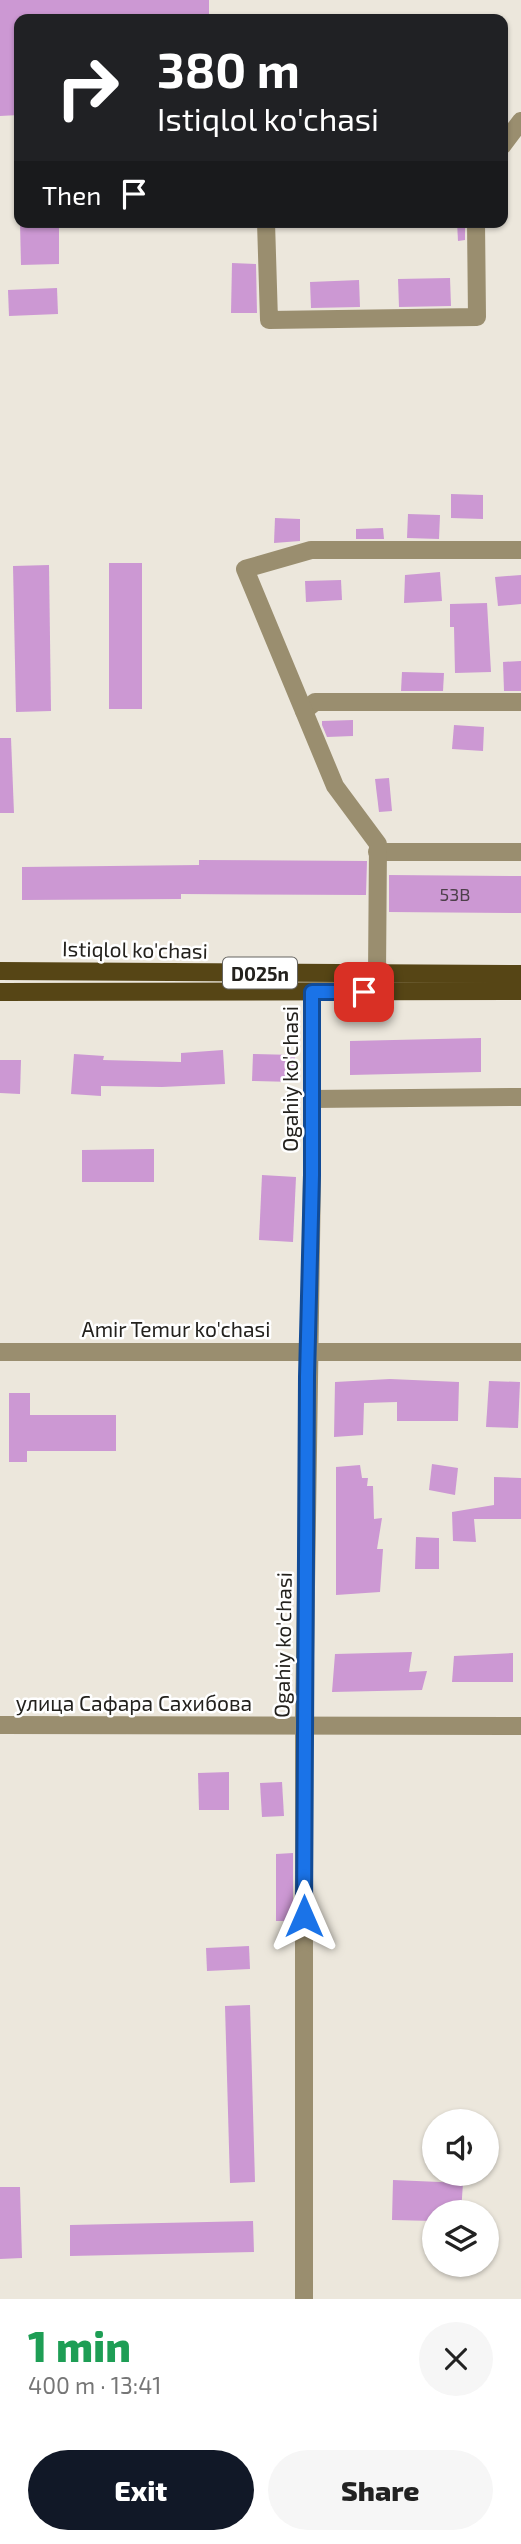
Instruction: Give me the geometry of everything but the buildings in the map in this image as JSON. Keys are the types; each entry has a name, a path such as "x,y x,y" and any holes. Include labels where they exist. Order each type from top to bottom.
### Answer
{"main road":[{"name":"Istiqlol ko'chasi","path":"0,971 521,974"},
{"name":"Istiqlol ko'chasi","path":"0,992 521,991"}],"street":[{"path":"508,138 521,121"},
{"path":"266,228 269,320 477,317 476,228"},
{"path":"377,975 377,844 335,786 245,569 311,550 521,550"},
{"path":"304,711 315,702 521,702"},
{"path":"377,852 521,852"},
{"name":"Ogahiy ko'chasi","path":"304,2299 304,1724 312,992"},
{"path":"312,1099 521,1097"},
{"name":"Amir Temur ko'chasi","path":"0,1352 521,1352"},
{"name":"улица Сафара Сахибова","path":"0,1725 521,1726"}],"route":[{"path":"304,1916 312,992 364,992"}]}
